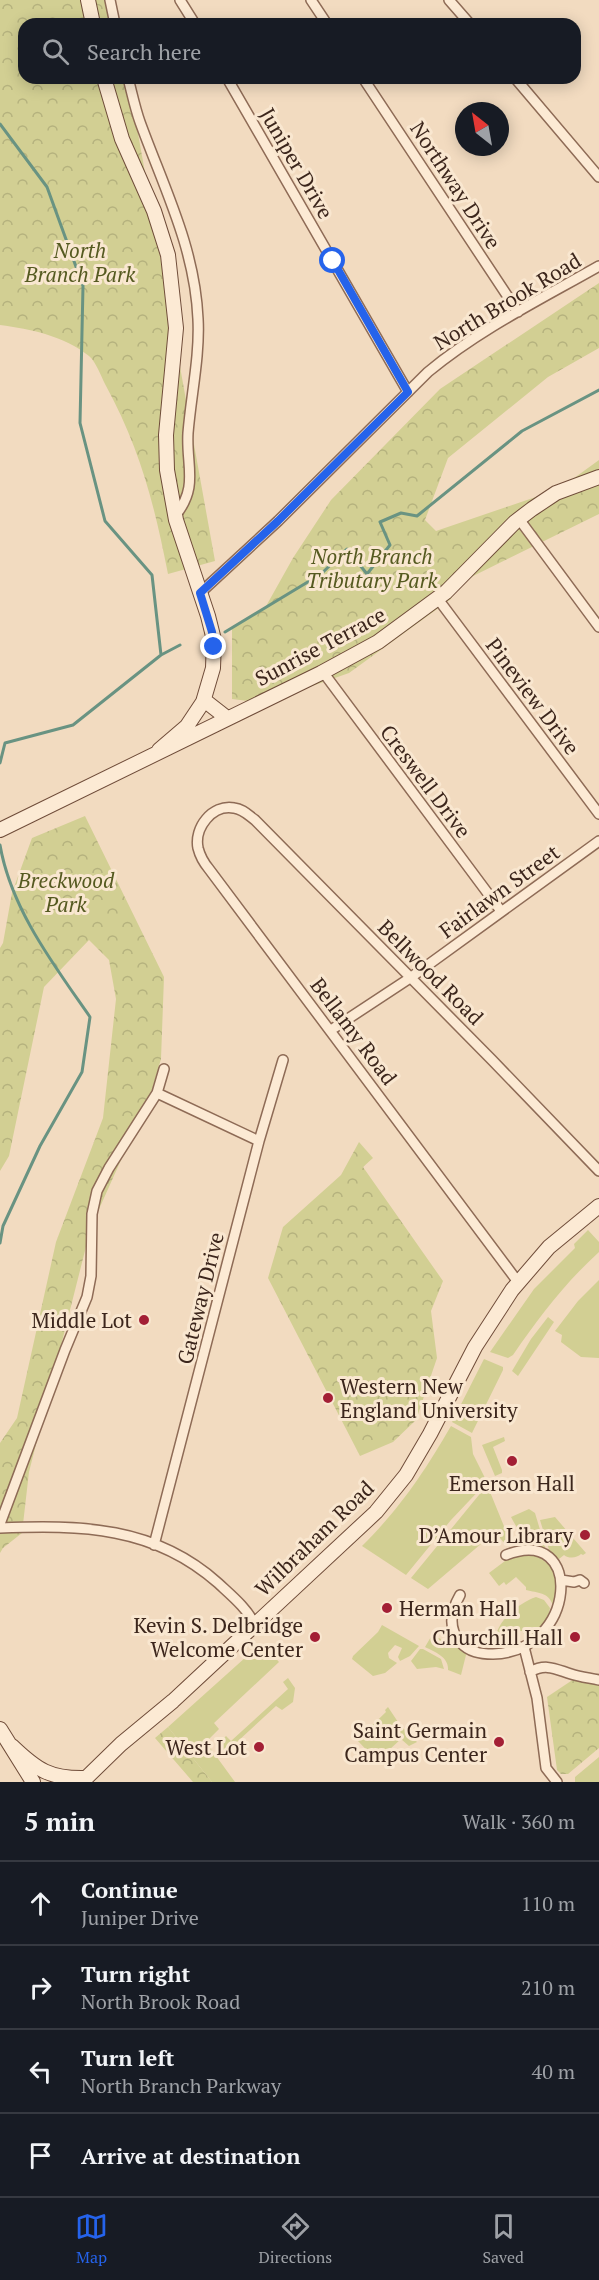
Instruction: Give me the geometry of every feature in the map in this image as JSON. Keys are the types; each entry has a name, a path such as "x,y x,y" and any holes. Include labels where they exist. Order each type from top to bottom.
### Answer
{"street":[{"path":"110,0 114,18"},
{"path":"180,0 191,18"},
{"path":"311,0 323,18"},
{"path":"449,0 465,18"},
{"path":"90,1 92,18"},
{"path":"106,84 123,139 160,227 171,270 176,328 167,409 166,452 175,516 212,632 214,647 211,681 204,700 187,726 159,750"},
{"path":"130,84 140,120 186,240 195,284 198,319 188,442 191,486 183,506 175,516"},
{"name":"Juniper Drive","path":"230,84 408,392"},
{"name":"Northway Drive","path":"367,84 518,312"},
{"path":"520,84 599,177"},
{"name":"North Brook Road","path":"200,593 278,521 408,392 455,350 599,266"},
{"name":"Sunrise Terrace","path":"0,830 159,750 323,672 378,642 438,599 519,519 556,493 599,477"},
{"path":"519,519 599,627"},
{"name":"Pineview Drive","path":"438,599 599,814"},
{"name":"Creswell Drive","path":"323,672 501,911"},
{"path":"204,700 227,718"},
{"name":"Bellwood Road","path":"231,807 239,809 255,820 599,1171"},
{"name":"Bellamy Road","path":"231,807 213,813 202,824 197,839 201,858 518,1282"},
{"name":"Fairlawn Street","path":"331,1030 410,978 599,841"},
{"name":"Gateway Drive","path":"154,1545 259,1141 283,1060"},
{"path":"165,1069 157,1093 97,1191 92,1214 91,1269 88,1292 0,1526 98,1529 120,1533 154,1545 181,1557 214,1580 249,1614 255,1625"},
{"path":"157,1093 259,1141"},
{"name":"Wilbraham Road","path":"84,1780 363,1526 400,1483 430,1434 475,1347 518,1282 549,1247 599,1206"},
{"path":"460,1595 452,1618 455,1634 474,1652 482,1654 509,1652 524,1647 541,1634 555,1616 559,1603 561,1580 558,1569 552,1561 539,1552 522,1550 506,1556"},
{"path":"561,1580 574,1582 580,1580 584,1583"},
{"path":"524,1647 537,1698 546,1768 557,1782"},
{"path":"530,1671 540,1666 551,1667 571,1675 599,1680"},
{"path":"0,1729 33,1782"},
{"path":"12,1746 32,1766 47,1774 84,1780"}],"green space":[{"name":"North Branch Park","path":"0,0 114,0 118,18 18,18 18,84 129,84 215,561 168,574 157,523 137,454 92,359 58,338 35,331 0,325"},
{"name":"North Branch Tributary Park","path":"599,283 599,348 548,377 448,458 425,520 436,531 559,489 599,460 599,514 457,584 451,599 349,673 264,703 232,699 232,628 265,608 293,558 331,500 440,389"},
{"name":"Breckwood Park","path":"85,816 164,977 161,1059 151,1093 91,1227 29,1472 22,1533 0,1553 0,1443 17,1418 56,1242 103,1118 116,999 109,960 89,940 44,987 9,1156 0,1171 0,948 3,943 12,893 32,838"},
{"path":"359,1142 373,1158 363,1167 443,1281 431,1311 437,1358 416,1420 393,1442 360,1456 268,1278 283,1227 341,1175"},
{"path":"588,1230 599,1242 599,1252 553,1301 513,1355 508,1358 490,1352 534,1289 575,1248 574,1244"},
{"path":"599,1280 599,1358 581,1357 561,1342 562,1335 555,1331 578,1301"},
{"path":"548,1317 554,1322 518,1376 512,1371 531,1339"},
{"path":"484,1359 503,1367 503,1370 472,1433 452,1422"},
{"path":"451,1426 471,1437 473,1454 487,1482 451,1520 406,1575 362,1546 411,1489"},
{"path":"504,1437 505,1441 493,1447 502,1470 502,1473 495,1476 482,1445"},
{"path":"488,1487 508,1536 505,1544 495,1532 428,1589 411,1578 483,1490"},
{"path":"529,1509 535,1513 547,1553 535,1547 526,1538 511,1517"},
{"path":"555,1517 586,1553 573,1558 564,1555 559,1559 550,1553 540,1520"},
{"path":"528,1553 545,1561 554,1572 556,1586 553,1605 545,1595 526,1590 526,1587 516,1577 506,1585 504,1582 499,1586 489,1573 509,1558"},
{"path":"536,1597 544,1600 550,1608 540,1628 529,1637 526,1637 522,1631 517,1631 513,1635 516,1641 514,1644 507,1646 501,1643 497,1632 499,1626 518,1606"},
{"path":"382,1625 419,1646 410,1656 400,1661 398,1657 402,1648 395,1645 388,1653 389,1658 397,1663 385,1673 373,1676 352,1659"},
{"path":"432,1635 467,1651 461,1675 448,1670 444,1658 425,1647"},
{"path":"257,1647 268,1650 279,1662 214,1723 219,1729 210,1738 208,1745 235,1782 212,1782 168,1727"},
{"path":"420,1649 441,1659 444,1669 436,1667 417,1669 411,1661"},
{"path":"288,1678 295,1688 293,1702 282,1710 276,1706 225,1753 219,1743 226,1736 231,1741 288,1689 283,1682"},
{"path":"574,1679 599,1684 599,1748 568,1774 561,1774 557,1770 547,1697"},
{"path":"388,1707 400,1725 417,1742 409,1746 401,1739 377,1761 357,1740 386,1712"},
{"path":"168,1727 212,1782 193,1782 155,1738"},
{"path":"599,1757 599,1782 575,1782 575,1777"}],"waterway":[{"path":"0,124 47,187 83,286 80,423 105,521 152,575 161,655 73,725 5,743 0,763"},
{"path":"225,632 321,574 347,549 367,574 390,545 380,522 401,513 417,516 522,431 599,390"},
{"path":"161,655 180,645"},
{"path":"0,845 6,869 24,914 49,957 90,1017 82,1072 40,1146 3,1226 0,1243"}],"place":[{"name":"Middle Lot","path":"144,1320"},
{"name":"Western New England University","path":"328,1398"},
{"name":"Emerson Hall","path":"512,1461"},
{"name":"D’Amour Library","path":"585,1535"},
{"name":"Herman Hall","path":"387,1608"},
{"name":"Kevin S. Delbridge Welcome Center","path":"315,1637"},
{"name":"Churchill Hall","path":"575,1637"},
{"name":"Saint Germain Campus Center","path":"499,1742"},
{"name":"West Lot","path":"259,1747"}],"route":[{"path":"214,647 208,616 200,593 278,521 408,392 333,261"}]}
